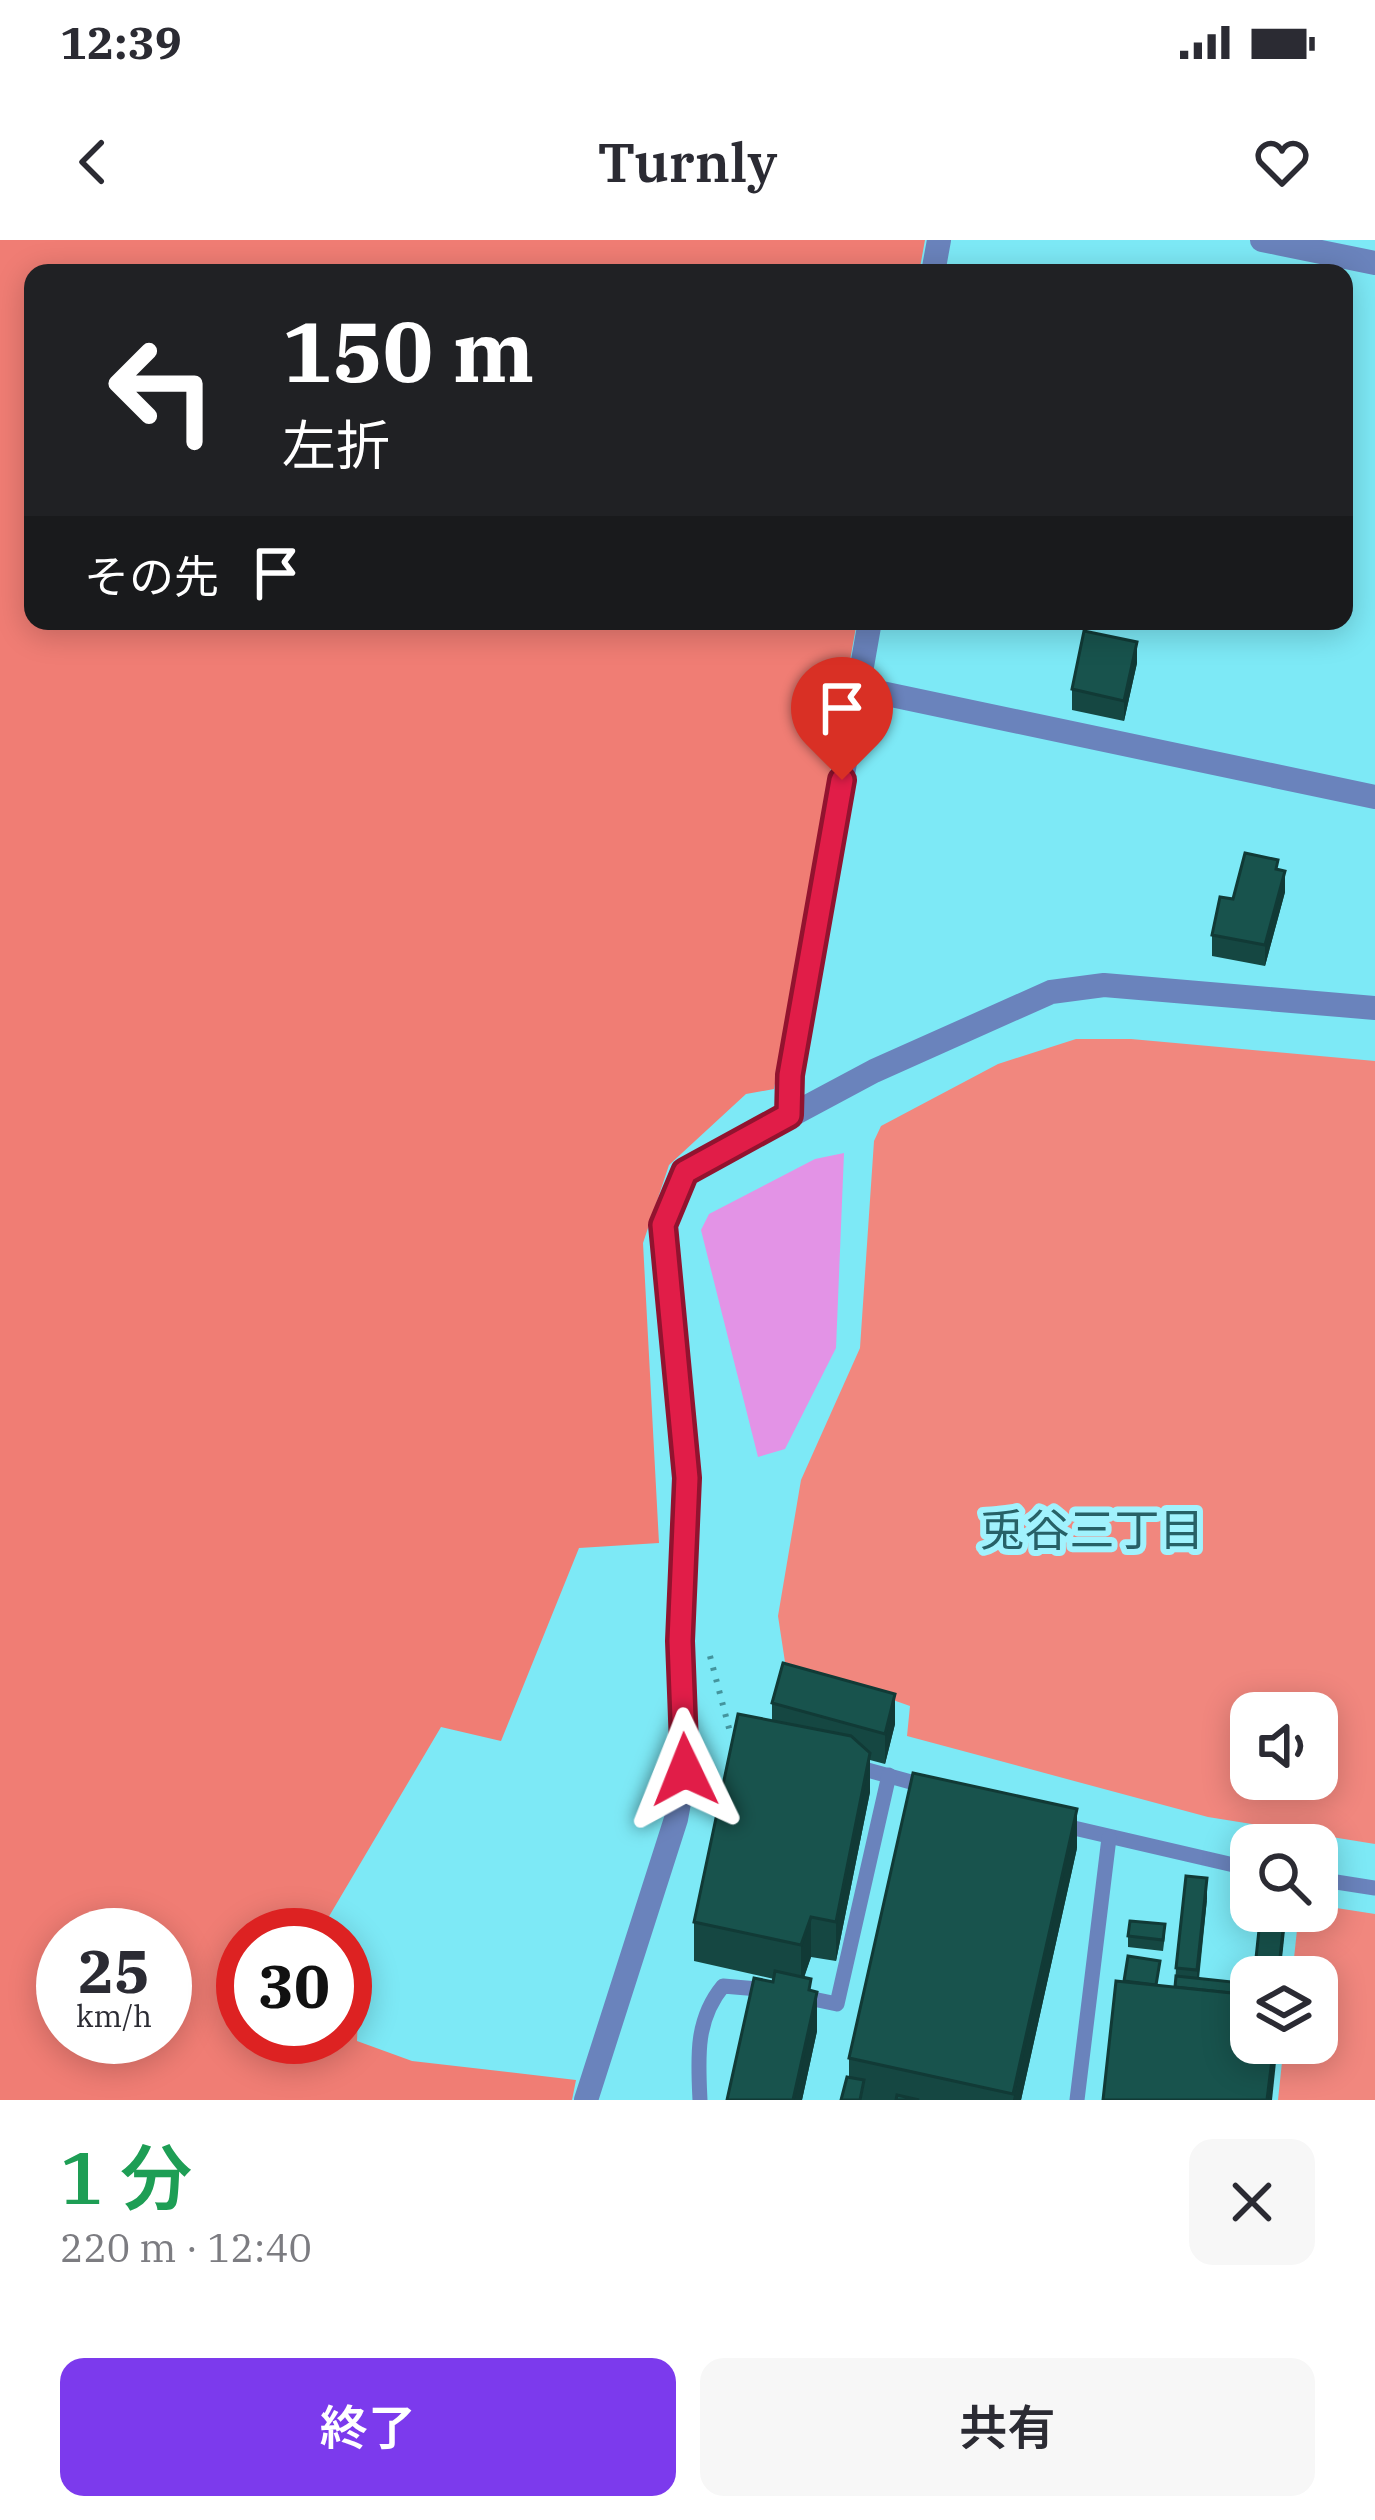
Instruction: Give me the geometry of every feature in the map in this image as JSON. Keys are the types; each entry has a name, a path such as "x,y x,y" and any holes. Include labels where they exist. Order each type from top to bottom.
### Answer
{"street":[{"path":"1262,240 1375,262"},
{"path":"789,1115 790,1075 868,630"},
{"path":"858,688 1375,797"},
{"path":"586,2100 593,2065 676,1820 685,1770 680,1641 687,1478 663,1225 685,1172 874,1071 1051,992 1104,986 1375,1008"}],"lane":[{"path":"844,1763 952,1793"},
{"path":"700,2100 701,2023 723,1986 837,2004 889,1775"},
{"path":"1036,1818 1230,1864"},
{"path":"1077,2100 1109,1838"},
{"path":"1338,1882 1375,1888"}],"path":[{"path":"715,1659 730,1732"}],"shaded area":[{"path":"0,240 925,240 921,264 24,264 24,630 855,630 774,1089 746,1094 669,1165 643,1243 659,1543 579,1548 501,1741 441,1727 334,1908 216,1908 216,2064 372,2064 372,2046 412,2061 576,2080 572,2100 0,2100"},
{"path":"1076,1039 1131,1039 1375,1061 1375,1844 1338,1838 1338,1824 1251,1824 1208,1817 907,1736 910,1706 785,1662 778,1616 801,1480 860,1348 874,1141 881,1126 998,1064"},
{"path":"844,1153 836,1348 785,1449 758,1457 701,1230 709,1214 815,1159"},
{"path":"1338,1908 1375,1914 1375,2100 1278,2100 1282,2064 1338,2064 1338,1956 1294,1956 1297,1932 1338,1932"}],"building":[{"path":"1084,631 1137,642 1124,701 1072,689"},
{"path":"1245,853 1278,860 1276,869 1285,871 1265,945 1212,935 1220,897 1233,899"},
{"path":"783,1663 895,1694 885,1734 772,1703"},
{"path":"738,1714 851,1736 870,1753 836,1922 811,1917 801,1945 694,1922"},
{"path":"913,1773 1077,1809 1013,2094 849,2058"},
{"path":"1186,1876 1207,1878 1197,1970 1176,1968"},
{"path":"1130,1921 1165,1924 1163,1940 1128,1936"},
{"path":"1259,1932 1283,1932 1280,1956 1256,1956"},
{"path":"1128,1956 1160,1961 1156,1985 1124,1981"},
{"path":"775,1971 811,1979 809,1990 817,1992 793,2100 727,2100 754,1978 773,1982"},
{"path":"1176,1976 1230,1982 1230,1993 1175,1987"},
{"path":"1116,1981 1230,1993 1230,2064 1271,2064 1267,2100 1103,2100"},
{"path":"847,2077 864,2080 860,2100 841,2100"}],"district":[{"name":"兎谷三丁目","path":"1092,1530"}],"route":[{"path":"685,1770 680,1641 687,1478 663,1225 685,1172 789,1115 790,1075 842,780"}]}
